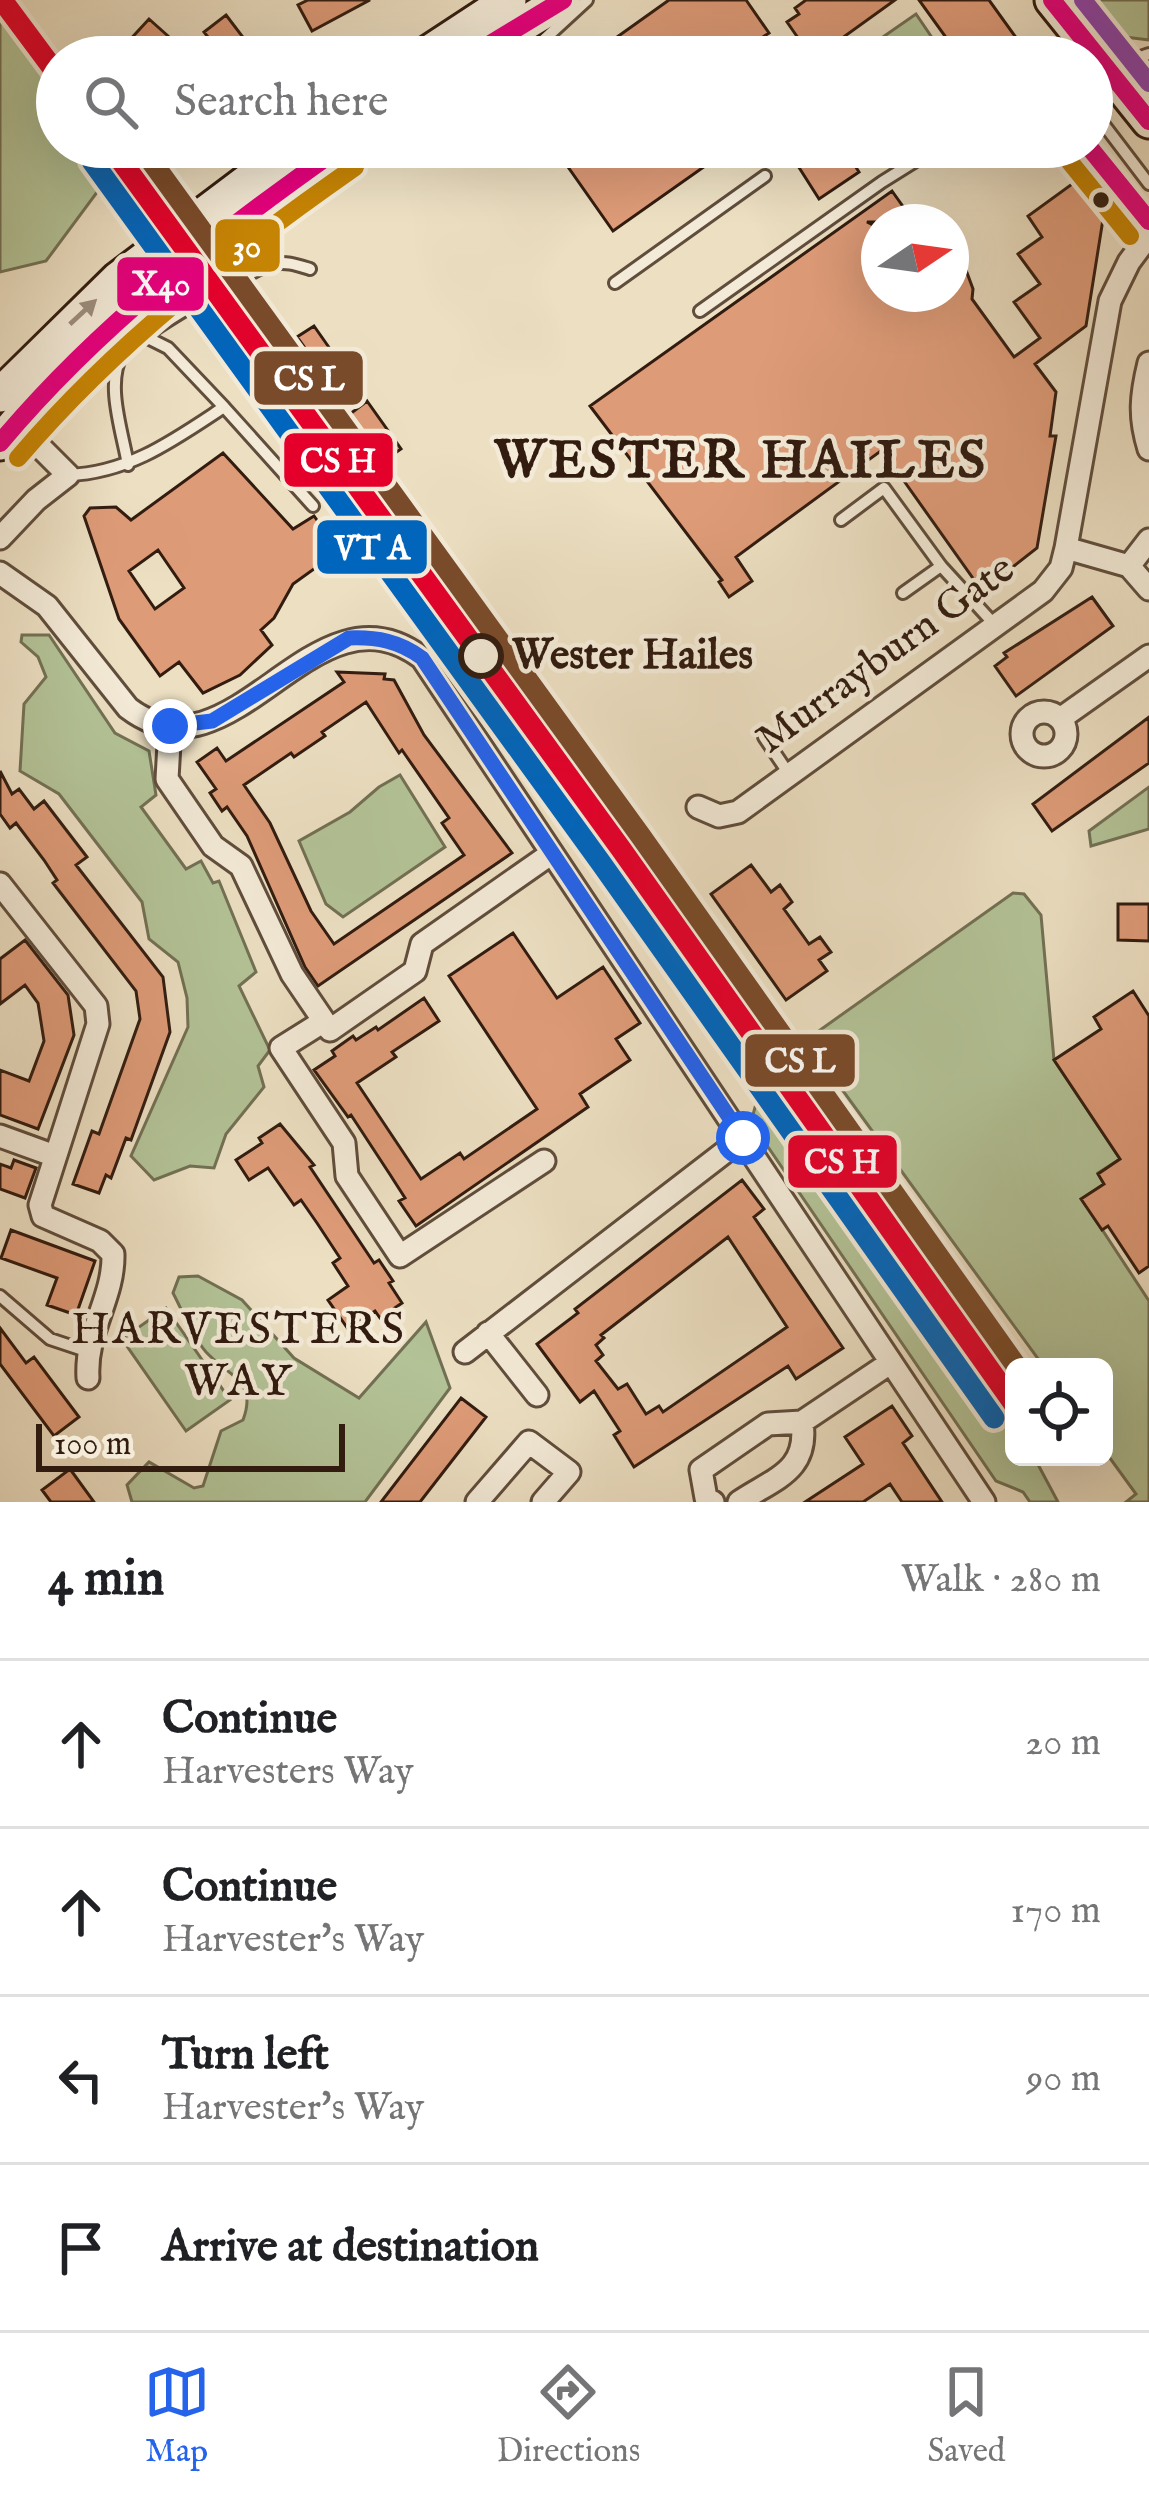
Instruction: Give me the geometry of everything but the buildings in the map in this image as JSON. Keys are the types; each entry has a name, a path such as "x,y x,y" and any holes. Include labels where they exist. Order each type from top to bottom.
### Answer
{"main road":[{"path":"454,36 509,0"},
{"path":"504,36 563,0"},
{"path":"1052,0 1065,36"},
{"path":"1065,0 1068,36"},
{"path":"1113,77 1149,121"},
{"path":"4,417 118,279 265,168"},
{"path":"4,417 134,301 313,168"}],"street":[{"name":"Murrayburn Gate","path":"698,807 718,816 738,812 1054,580 1066,548 1110,301 1149,235"},
{"path":"1149,363 1140,402 1149,449"},
{"path":"0,538 68,475 4,417"},
{"path":"1129,566 1149,540"},
{"path":"1066,548 1129,566 1149,589"},
{"path":"0,573 47,606 128,708 139,717 170,726 212,721 349,638 391,641 422,658 984,1502"},
{"path":"1060,718 1149,656"},
{"path":"170,726 167,779 213,846 241,866 292,974 327,1025"},
{"path":"544,1161 400,1256 347,1176 344,1143 281,1048 415,970 422,944 552,853"},
{"path":"0,884 95,1006 98,1024 40,1205 43,1216 100,1240 113,1254 113,1274 86,1351 88,1378"},
{"path":"0,1136 55,1156"},
{"path":"465,1352 743,1138"},
{"path":"488,1334 536,1396"},
{"path":"712,1502 706,1498 701,1470 768,1424 802,1422 890,1364"},
{"path":"740,1502 797,1464 806,1447 802,1422"},
{"path":"477,1502 529,1442 568,1472 543,1502"}],"lane":[{"path":"548,36 587,0"},
{"path":"1113,67 1149,54"},
{"path":"1113,137 1149,184"},
{"path":"700,311 881,182 908,168"},
{"path":"1106,168 1149,221"},
{"path":"615,283 765,176"},
{"path":"128,465 116,380 122,354 142,335 248,273 274,263 310,269"},
{"path":"142,335 168,348 313,506"},
{"path":"68,475 128,465 224,407"},
{"path":"841,520 884,488 941,566 996,627"},
{"path":"903,593 941,566"},
{"path":"764,737 789,774"},
{"path":"0,1296 50,1339 86,1351"}],"green space":[{"path":"1091,0 1149,0 1149,40 1117,36"},
{"path":"916,14 931,36 884,36"},
{"path":"0,17 36,64 36,168 115,168 46,261 0,272"},
{"path":"22,635 49,635 115,733 149,751 156,795 141,807 186,869 201,861 213,883 219,881 256,972 239,986 270,1050 258,1066 264,1087 226,1134 214,1168 190,1166 154,1180 131,1156 188,1027 187,998 178,962 149,939 142,902 59,794 20,771 24,704 46,677 38,657 21,642"},
{"path":"400,775 445,847 343,917 326,904 299,841 350,812"},
{"path":"1149,787 1149,829 1091,846 1089,831"},
{"path":"1013,893 1024,894 1041,915 1054,1060 1120,1159 1098,1173 1104,1184 1082,1199 1149,1301 1149,1502 1126,1502 1136,1494 1113,1462 1113,1358 1037,1358 806,1040"},
{"path":"757,1100 781,1100 1005,1414 1005,1466 1039,1466 1058,1502 1030,1502 1023,1492 996,1481 751,1122"},
{"path":"198,1276 242,1300 294,1358 359,1398 426,1322 450,1388 365,1502 132,1502 127,1485 149,1462 194,1488 203,1486 221,1431 243,1420 247,1407 244,1388 201,1346 173,1293 179,1277"},
{"path":"166,1308 230,1400 186,1431 122,1339"}],"transit line":[{"path":"2,0 36,46"},
{"name":"X40","path":"504,36 563,0"},
{"name":"X40","path":"1052,0 1081,36"},
{"path":"1083,0 1112,36"},
{"path":"1113,38 1149,83"},
{"name":"X40","path":"1113,76 1149,121"},
{"path":"97,168 601,863 994,1418"},
{"path":"126,168 621,849 1005,1391"},
{"path":"156,168 640,835 1011,1358"},
{"name":"X40","path":"0,443 77,360 160,284 312,168"},
{"name":"30","path":"18,458 135,338 264,233 354,168"},
{"name":"30","path":"1075,168 1130,236"},
{"name":"X40","path":"1106,168 1149,221"}],"place":[{"name":"Wester Hailes","path":"481,656"}],"district":[{"name":"WESTER HAILES","path":"741,462"},
{"name":"HARVESTERS WAY","path":"239,1356"}],"route":[{"path":"170,726 212,721 349,638 391,641 422,658 743,1138"}]}
